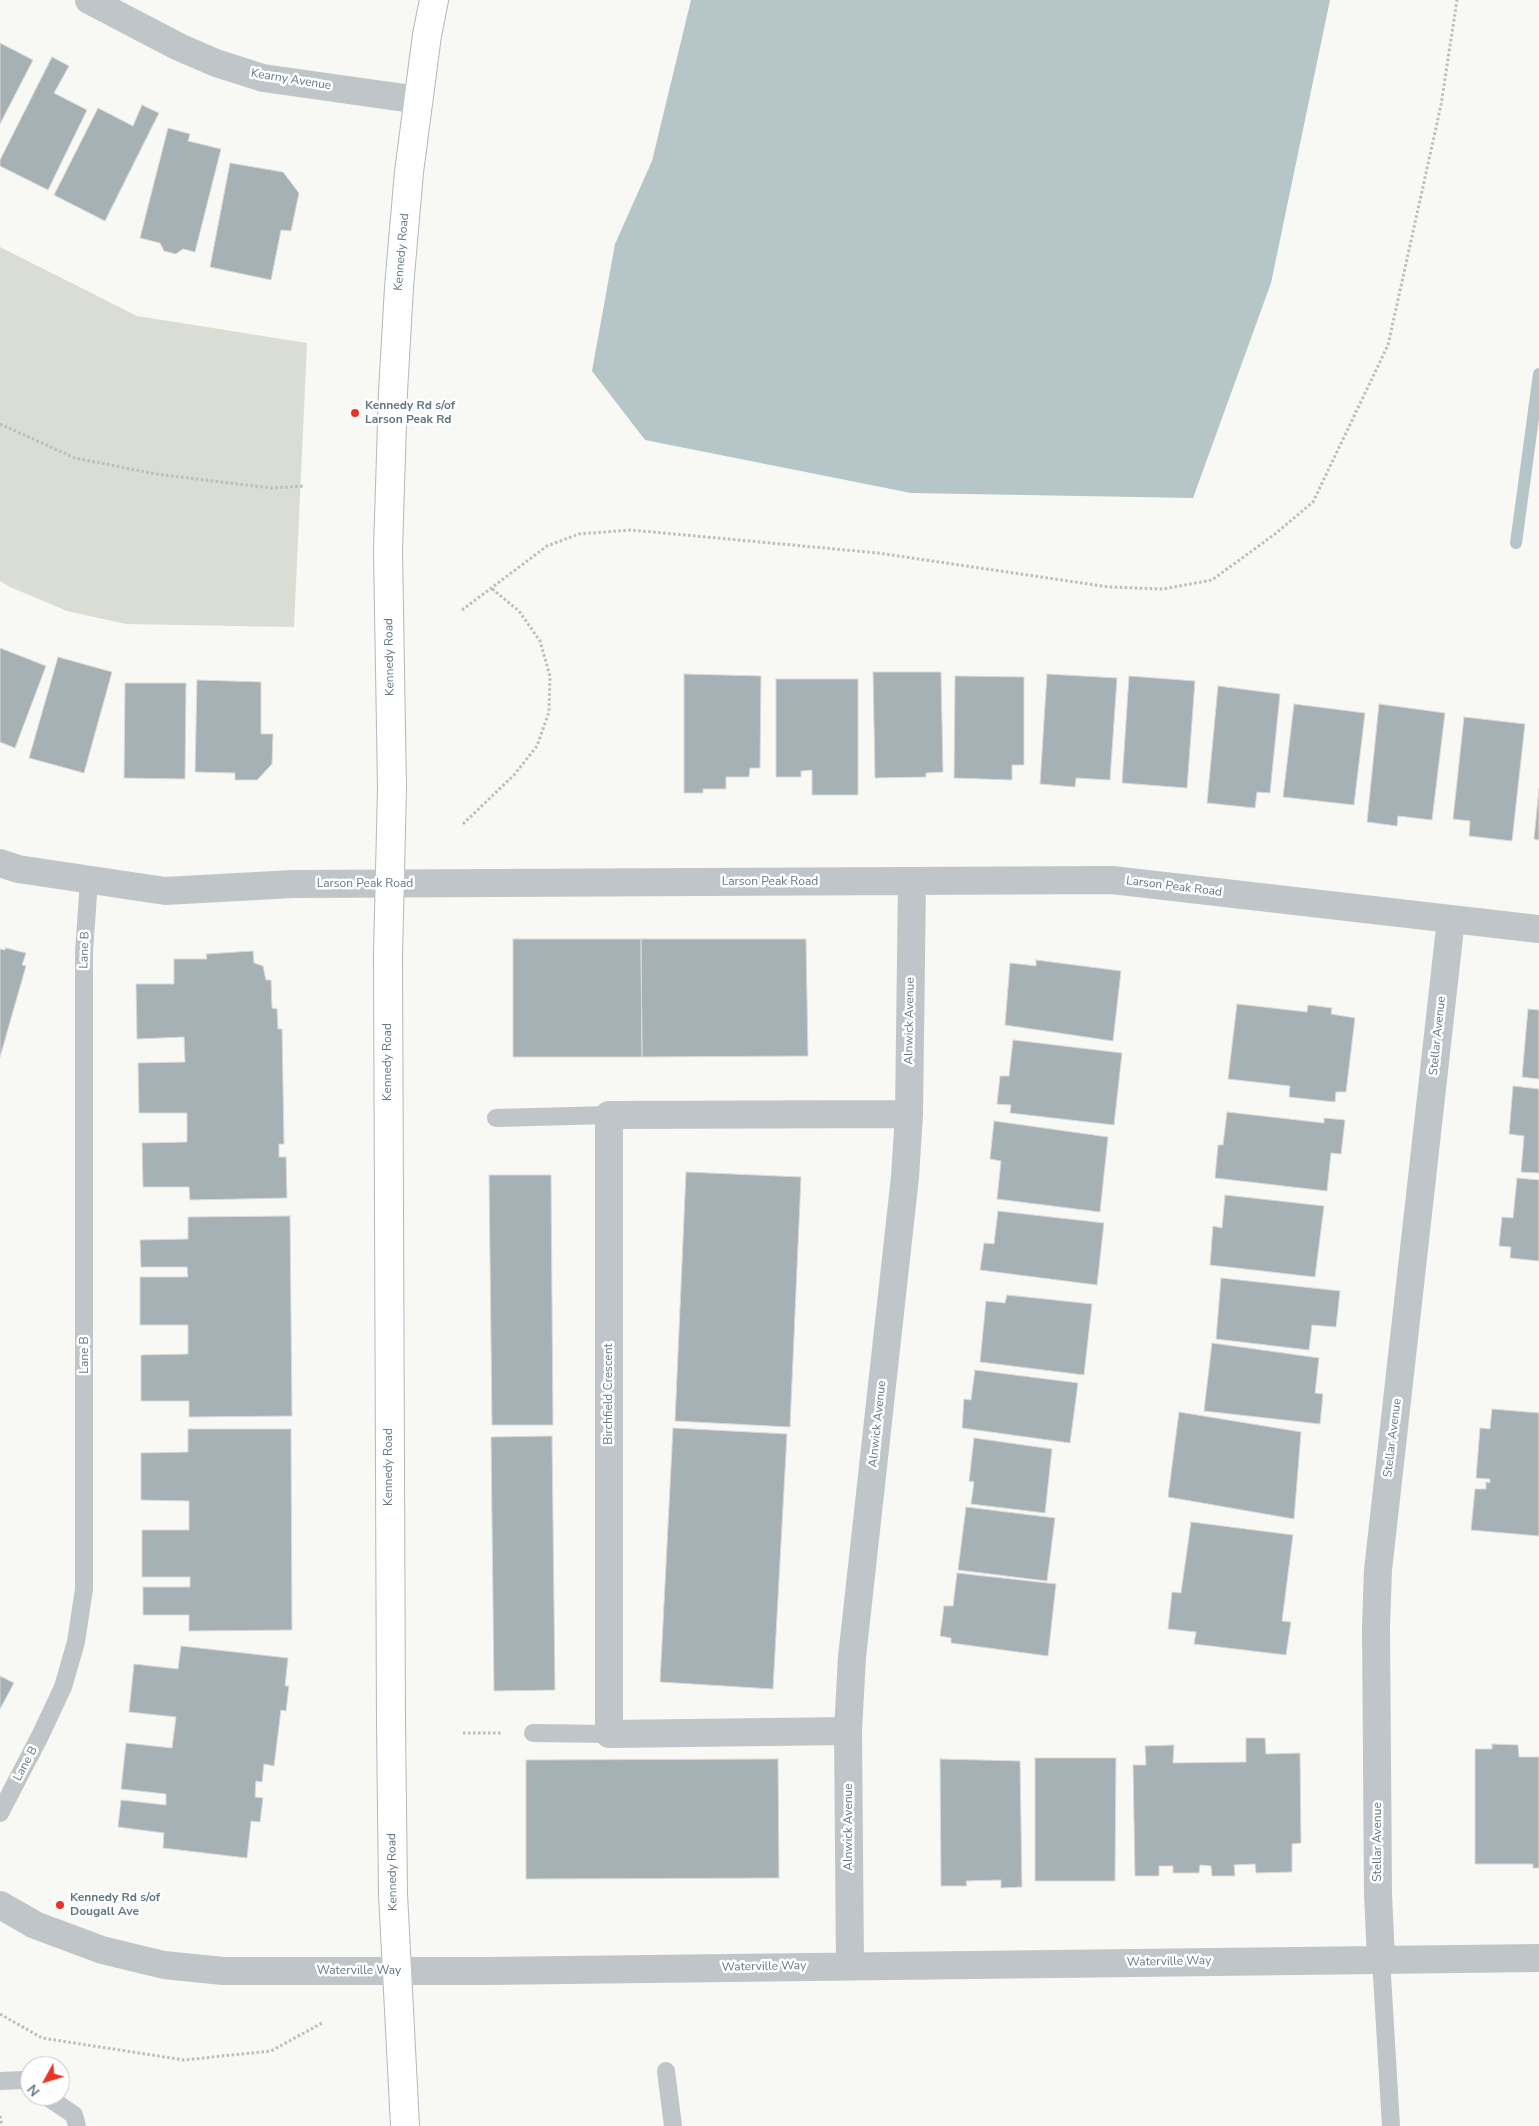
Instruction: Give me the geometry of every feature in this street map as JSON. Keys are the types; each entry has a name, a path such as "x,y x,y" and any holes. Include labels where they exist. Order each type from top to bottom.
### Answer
{"main road":[{"name":"Kennedy Road","path":"405,2126 393,1894 391,1723 388,1259 389,884 392,788 388,550 393,392 400,277 409,172 434,0"}],"street":[{"name":"Kearny Avenue","path":"89,0 179,47 216,63 263,78 418,100"},
{"name":"Larson Peak Road","path":"0,863 18,870 164,891 293,884 1112,880 1539,929"},
{"name":"Alnwick Avenue","path":"850,1966 848,1731 852,1657 904,1187 909,1114 912,882"},
{"name":"Stellar Avenue","path":"1381,1959 1378,1894 1376,1656 1378,1570 1451,919"},
{"path":"609,1114 909,1114"},
{"name":"Birchfield Crescent","path":"609,1114 609,1734"},
{"path":"609,1734 848,1731"},
{"name":"Waterville Way","path":"0,1905 35,1925 102,1950 164,1965 223,1970 396,1972 1539,1958"}],"lane":[{"name":"Lane B","path":"0,1813 40,1736 62,1687 76,1642 84,1589 84,952 89,880"},
{"path":"496,1118 609,1114"},
{"path":"533,1734 609,1734"},
{"path":"1381,1959 1391,2126"},
{"path":"666,2071 673,2126"},
{"path":"0,2081 20,2080"},
{"path":"61,2106 74,2115 77,2126"}],"path":[{"path":"462,610 547,546 579,534 631,530 878,553 1109,587 1163,589 1212,580 1275,534 1314,502 1388,344 1441,105 1457,0"},
{"path":"0,424 75,458 156,474 261,487 304,486"},
{"path":"463,824 514,775 536,746 549,712 550,676 540,641 519,611 491,588"},
{"path":"463,1734 533,1734"},
{"path":"0,2014 42,2038 184,2060 271,2051 324,2022"},
{"path":"0,2116 2,2126"}],"shaded area":[{"path":"691,0 1330,0 1271,283 1193,498 911,493 645,440 592,371 615,244 652,161"},
{"path":"0,247 137,316 307,343 294,627 126,624 67,611 0,581"}],"building":[{"path":"0,43 33,60 0,124"},
{"path":"52,57 69,66 54,93 87,110 48,190 0,166 0,160"},
{"path":"142,105 159,113 105,221 54,195 98,108 133,126"},
{"path":"168,128 190,134 188,141 221,149 195,252 183,249 176,254 164,251 160,243 140,238"},
{"path":"230,163 283,172 299,193 291,231 281,230 271,280 210,267"},
{"path":"0,648 46,666 15,748 0,742"},
{"path":"58,657 112,672 84,773 29,758"},
{"path":"873,672 941,672 943,772 926,773 926,777 875,778"},
{"path":"684,674 761,676 760,768 750,768 749,777 726,777 726,789 703,789 703,793 684,793"},
{"path":"1047,674 1117,678 1110,780 1076,778 1075,787 1040,784"},
{"path":"955,676 1024,677 1024,765 1012,765 1012,780 954,778"},
{"path":"1129,676 1195,681 1187,788 1122,783"},
{"path":"776,679 858,679 858,795 812,795 812,770 801,771 801,777 776,777"},
{"path":"197,680 261,682 261,734 273,734 272,764 257,780 235,780 235,773 195,772"},
{"path":"125,683 186,683 185,779 124,778"},
{"path":"1218,686 1280,694 1270,793 1257,792 1255,808 1207,803"},
{"path":"1294,704 1365,713 1354,805 1283,797"},
{"path":"1379,704 1445,713 1432,820 1398,816 1397,826 1367,822"},
{"path":"1464,717 1525,724 1512,841 1469,836 1470,821 1453,819"},
{"path":"1539,789 1539,840 1534,839"},
{"path":"513,939 641,939 642,1057 513,1057"},
{"path":"641,939 806,939 808,1056 642,1057"},
{"path":"6,948 26,953 22,965 26,966 0,1057 0,949 5,950"},
{"path":"253,951 254,963 263,966 266,980 271,980 272,1008 277,1009 278,1029 282,1029 284,1144 279,1144 279,1157 286,1157 287,1198 190,1200 189,1187 143,1187 142,1143 187,1142 187,1113 139,1113 138,1063 185,1062 184,1037 137,1039 136,984 174,984 174,959 207,959 206,954"},
{"path":"1036,960 1121,971 1113,1041 1005,1025 1010,963 1036,966"},
{"path":"1237,1004 1307,1012 1308,1005 1332,1008 1331,1014 1355,1018 1346,1092 1336,1092 1335,1102 1289,1097 1290,1086 1228,1079"},
{"path":"1528,1009 1539,1010 1539,1079 1522,1077"},
{"path":"1013,1040 1122,1053 1114,1125 1010,1113 1011,1105 997,1104 1000,1076 1009,1076"},
{"path":"1513,1086 1539,1089 1539,1173 1521,1172 1524,1136 1509,1134"},
{"path":"1227,1112 1324,1123 1324,1118 1345,1120 1341,1154 1331,1153 1327,1191 1215,1178 1218,1145 1223,1145"},
{"path":"994,1121 1108,1137 1100,1212 997,1199 1001,1161 990,1159"},
{"path":"686,1172 801,1177 790,1427 675,1421"},
{"path":"489,1175 551,1175 553,1425 492,1425"},
{"path":"1517,1178 1539,1180 1539,1261 1510,1258 1511,1247 1499,1246 1502,1217 1513,1218"},
{"path":"1225,1195 1324,1206 1315,1277 1210,1265 1213,1226 1222,1228"},
{"path":"998,1211 1104,1223 1097,1285 980,1270 984,1243 994,1244"},
{"path":"290,1216 292,1416 189,1417 189,1401 141,1401 141,1355 188,1354 188,1325 140,1325 140,1277 188,1277 187,1267 141,1267 140,1240 188,1239 188,1217"},
{"path":"1221,1278 1340,1291 1336,1327 1312,1325 1309,1350 1216,1339"},
{"path":"1007,1295 1092,1304 1084,1375 980,1362 986,1301 1005,1303"},
{"path":"1212,1343 1319,1358 1315,1393 1323,1394 1320,1424 1204,1411"},
{"path":"975,1370 1078,1383 1070,1443 962,1428 964,1399 971,1400"},
{"path":"1492,1409 1539,1413 1539,1536 1471,1530 1475,1489 1486,1489 1486,1482 1490,1483 1490,1479 1476,1478 1480,1428 1490,1429"},
{"path":"1179,1412 1301,1432 1294,1519 1168,1497"},
{"path":"673,1428 787,1434 773,1689 660,1682"},
{"path":"188,1429 291,1429 292,1630 189,1631 189,1615 143,1615 143,1587 190,1587 190,1577 142,1577 142,1530 189,1530 189,1501 141,1500 141,1453 188,1452"},
{"path":"552,1436 555,1690 494,1691 491,1437"},
{"path":"974,1438 1052,1449 1045,1513 971,1504 974,1482 969,1481"},
{"path":"966,1507 1055,1518 1047,1581 958,1570"},
{"path":"1191,1522 1293,1535 1282,1621 1291,1622 1286,1655 1194,1644 1196,1632 1168,1629 1172,1592 1181,1593"},
{"path":"957,1573 1056,1584 1048,1656 951,1643 951,1638 940,1636 944,1606 953,1606"},
{"path":"181,1646 288,1658 285,1686 289,1686 286,1711 281,1710 274,1766 264,1764 262,1782 256,1781 255,1797 263,1798 260,1822 251,1821 247,1858 163,1848 164,1833 118,1827 121,1800 166,1805 166,1794 121,1789 126,1743 172,1748 176,1717 129,1712 134,1664 178,1669"},
{"path":"0,1676 14,1683 0,1709"},
{"path":"1246,1738 1265,1738 1266,1754 1300,1753 1301,1843 1292,1844 1292,1872 1256,1873 1255,1864 1234,1865 1235,1876 1212,1876 1211,1866 1200,1865 1199,1873 1173,1873 1173,1866 1159,1866 1159,1876 1135,1876 1133,1765 1146,1765 1145,1746 1174,1745 1173,1763 1246,1762"},
{"path":"1492,1744 1518,1745 1519,1757 1539,1757 1539,1868 1533,1868 1533,1864 1475,1864 1475,1749 1492,1749"},
{"path":"1035,1758 1116,1758 1115,1881 1035,1881"},
{"path":"778,1759 779,1878 526,1879 526,1760"},
{"path":"940,1759 1020,1761 1022,1887 1001,1888 1001,1880 966,1881 967,1886 941,1886"}],"waterway":[{"path":"1516,543 1539,374"}],"place":[{"name":"Kennedy Rd s/of Larson Peak Rd","path":"355,413"},
{"name":"Kennedy Rd s/of Dougall Ave","path":"60,1905"}]}
